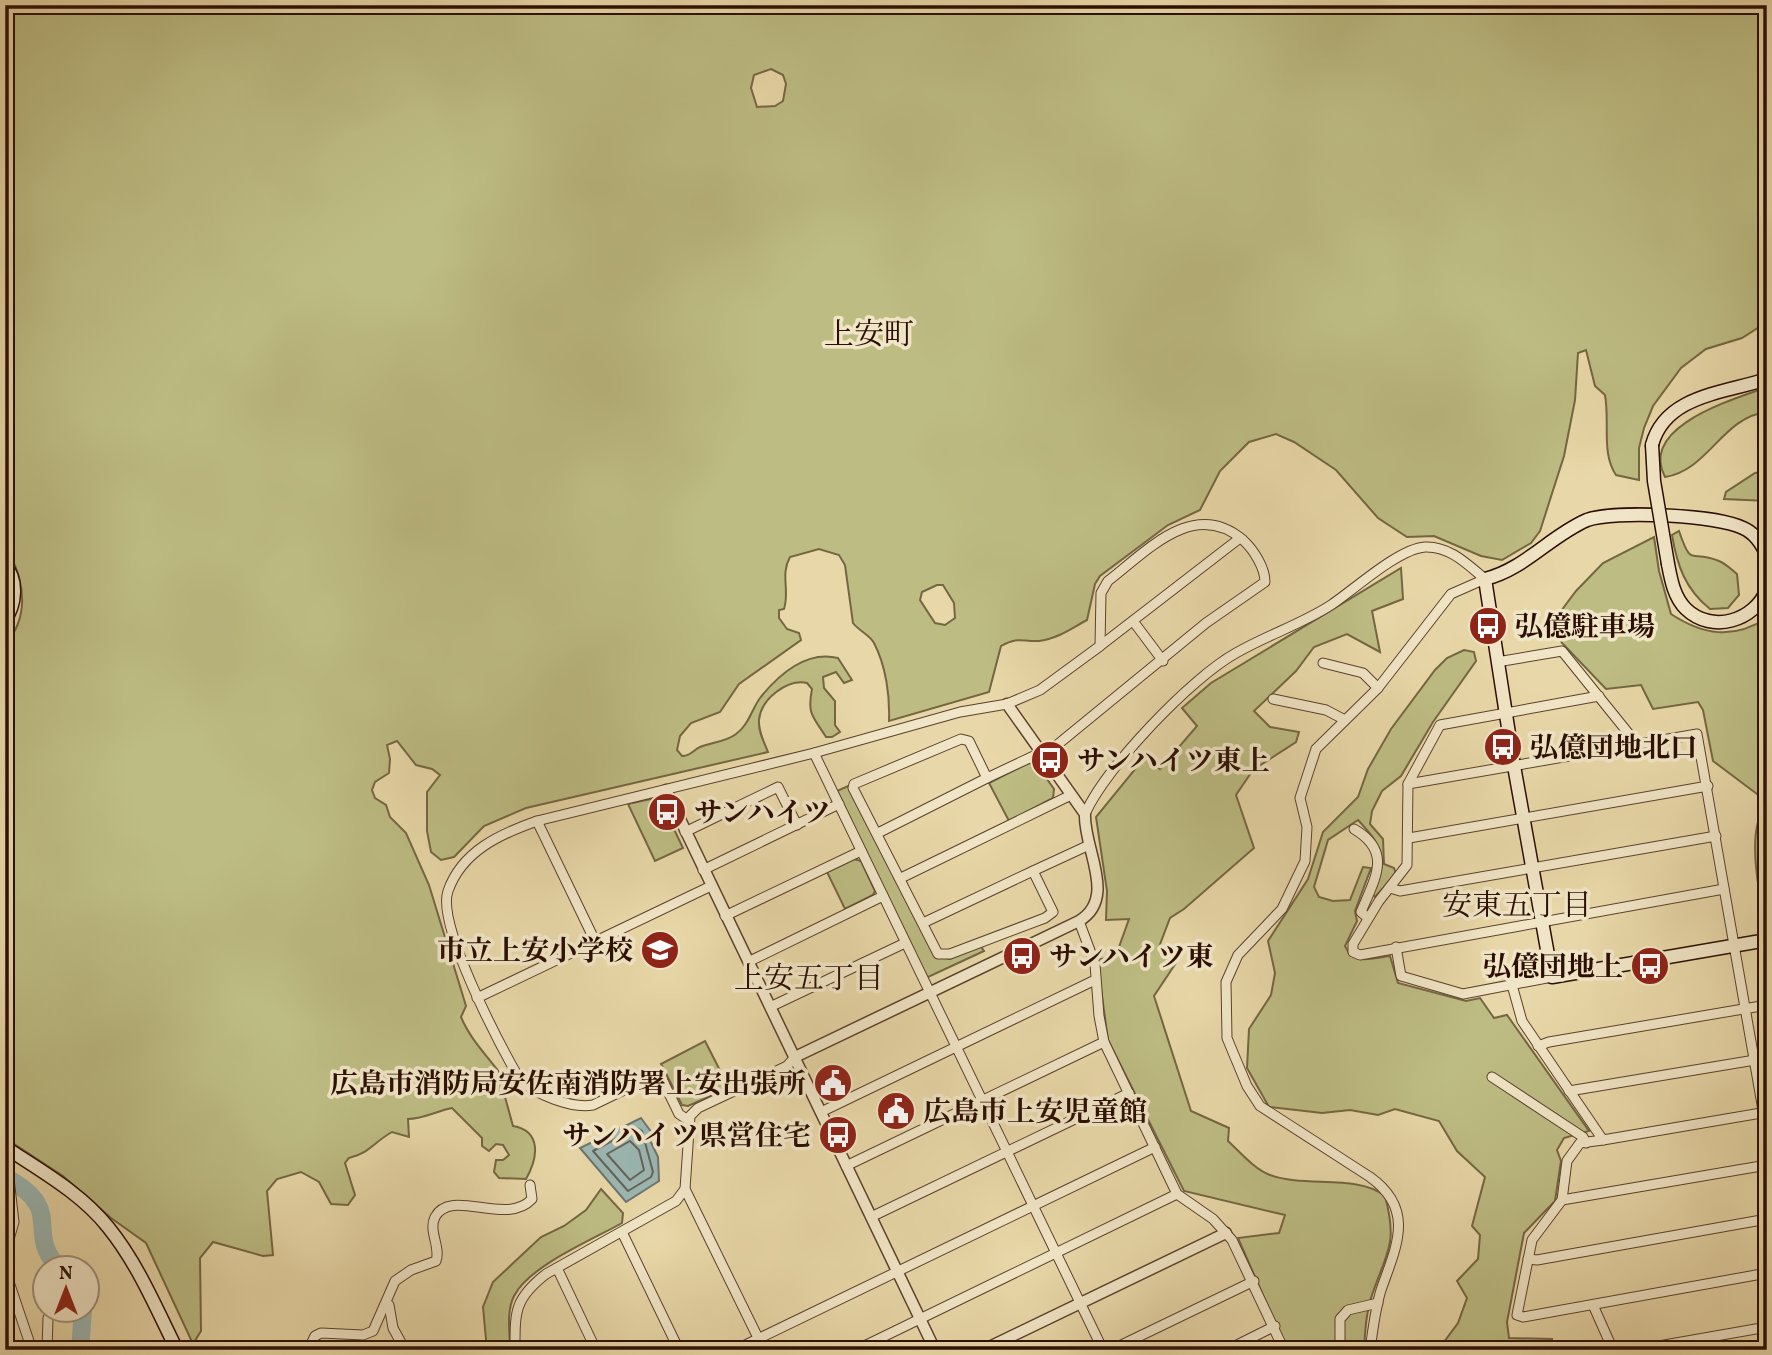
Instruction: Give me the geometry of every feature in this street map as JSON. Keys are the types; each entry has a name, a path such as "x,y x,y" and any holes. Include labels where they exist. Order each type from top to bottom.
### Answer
{"main road":[{"path":"1767,379 1681,405 1662,421 1652,445 1654,481 1668,564 1676,595 1686,609 1708,621 1734,620 1754,609 1767,589"},
{"path":"1767,555 1752,534 1722,521 1613,515 1591,519 1566,530 1510,570 1485,579 1514,766 1552,977 1767,940"},
{"path":"5,565 14,583 14,597 5,620"},
{"path":"5,1147 68,1189 107,1225 136,1266 177,1350"}],"street":[{"path":"878,833 1057,745 1163,661 1206,623 1265,582 1265,574 1249,546 1227,527 1203,522 1170,533 1108,581 1101,593 1100,646"},
{"path":"688,1120 679,1114 659,1073 593,1105 582,1107 531,1090 520,1080 500,1047 466,975 451,921 447,894 469,857 488,842 537,821 814,753 960,712 1007,704 1040,690 1240,538"},
{"path":"764,1350 685,1189 688,1120 698,1108 787,1066 794,1057 1087,916 1096,903 1099,890 1087,846 1085,814 1096,794 1165,712 1214,667 1328,607 1401,555 1423,547 1434,547 1460,559 1485,579"},
{"path":"1370,1350 1378,1303 1398,1251 1395,1204 1391,1195 1370,1177 1260,1106 1235,1061 1224,1019 1224,994 1232,965 1282,909 1305,861 1307,827 1300,798 1312,757 1378,688 1451,594 1464,585 1485,579"},
{"path":"1133,621 1163,661"},
{"path":"1497,662 1562,652 1629,734 1632,746"},
{"path":"1323,663 1363,673 1378,688"},
{"path":"1599,695 1440,725 1408,784 1408,865 1368,918 1353,944 1353,952 1360,955 1724,889"},
{"path":"1273,699 1326,710 1345,720"},
{"path":"1007,704 1069,796 1085,814"},
{"path":"1408,784 1697,734 1767,1133"},
{"path":"987,778 969,741 961,739 854,785 938,954 950,954 1045,918 1053,912 1033,871"},
{"path":"814,753 1103,1350"},
{"path":"1409,838 1707,786"},
{"path":"685,832 778,787 797,825"},
{"path":"666,790 935,1350"},
{"path":"901,878 1069,796"},
{"path":"703,870 839,804"},
{"path":"537,821 595,941"},
{"path":"1354,829 1369,838 1376,849 1378,861 1361,912 1368,918"},
{"path":"1391,888 1400,891 1716,836"},
{"path":"923,923 1087,846"},
{"path":"725,916 861,851"},
{"path":"477,998 711,886"},
{"path":"748,962 883,896"},
{"path":"1079,921 1095,964 1104,1042 1177,1194 1213,1219 1226,1233 1254,1281 1284,1350"},
{"path":"770,1007 905,943"},
{"path":"1395,947 1401,976 1463,994 1552,977"},
{"path":"821,1112 1095,980"},
{"path":"1512,985 1522,1021 1603,1140"},
{"path":"1538,1046 1767,1005"},
{"path":"846,1166 1104,1042"},
{"path":"1569,1091 1767,1058"},
{"path":"1492,1077 1583,1137 1586,1143"},
{"path":"871,1217 1129,1093"},
{"path":"1765,1113 1580,1143 1567,1161 1562,1200 1532,1240 1517,1315 1522,1317 1767,1273"},
{"path":"735,1350 1155,1146"},
{"path":"1562,1200 1767,1166"},
{"path":"5,1168 8,1170 14,1222 6,1246 5,1273 32,1350"},
{"path":"308,1350 315,1336 321,1333 363,1335 373,1331 379,1324 395,1281 411,1270 436,1261 433,1226 436,1216 443,1208 460,1204 492,1210 527,1204 532,1199 530,1185"},
{"path":"515,1350 515,1315 519,1300 529,1287 556,1268 677,1201 685,1189"},
{"path":"856,1350 1177,1194"},
{"path":"1528,1259 1767,1220"},
{"path":"622,1232 679,1350"},
{"path":"983,1350 1226,1233"},
{"path":"556,1268 596,1350"},
{"path":"1111,1350 1254,1281"},
{"path":"386,1303 389,1305 393,1328 405,1350"},
{"path":"1340,1350 1340,1319 1348,1310 1378,1303"},
{"path":"1592,1305 1613,1350"},
{"path":"47,1350 48,1324"},
{"path":"1227,1350 1275,1326"},
{"path":"1636,1350 1767,1327"}],"shaded area":[{"path":"5,5 1767,5 1767,322 1742,338 1706,349 1681,368 1653,406 1644,428 1639,448 1639,480 1616,475 1611,466 1607,447 1605,395 1595,386 1586,350 1578,353 1575,400 1564,456 1540,531 1531,543 1502,560 1481,556 1434,536 1407,537 1378,518 1336,470 1294,442 1276,434 1249,442 1220,471 1200,510 1168,525 1100,576 1095,584 1087,620 1052,638 1039,641 1016,640 1001,646 989,692 889,721 888,691 882,661 872,640 853,623 845,565 839,555 819,549 790,557 787,564 786,602 784,609 779,610 779,618 787,629 799,633 801,640 739,684 720,712 691,723 680,736 677,750 685,756 700,747 732,737 744,727 760,698 776,680 794,666 827,656 838,658 852,680 844,683 836,672 823,677 824,688 835,701 835,725 840,732 832,737 826,737 812,715 812,689 807,683 792,684 770,698 761,712 759,728 768,752 526,808 484,826 454,857 441,860 431,852 427,831 427,792 440,775 432,769 416,765 397,741 387,745 389,773 375,782 372,790 375,798 386,805 390,817 406,833 429,885 466,1006 461,1017 471,1036 511,1089 505,1097 513,1126 529,1133 533,1139 533,1163 526,1179 499,1178 494,1172 496,1160 503,1160 509,1155 503,1145 496,1144 489,1151 482,1146 482,1138 452,1108 408,1119 409,1137 392,1132 367,1150 349,1158 345,1163 355,1195 348,1205 331,1204 319,1182 301,1172 277,1179 267,1191 273,1255 263,1256 213,1242 200,1258 201,1331 193,1344 146,1243 111,1218 63,1176 5,1138 5,644 18,623 22,601 19,577 10,555 5,566","holes":["771,69 783,75 786,84 783,101 775,106 757,107 751,88 754,75","943,585 954,603 955,618 945,625 935,623 920,600 922,592"]},
{"path":"1767,387 1767,412 1738,423 1693,465 1665,477 1660,459 1665,443 1677,429 1714,407"},
{"path":"1767,471 1767,501 1724,499 1726,492 1755,473"},
{"path":"1679,531 1690,554 1719,561 1737,574 1739,595 1728,608 1710,609 1688,585 1672,535"},
{"path":"1654,537 1659,571 1671,614 1695,627 1718,632 1742,630 1767,618 1767,922 1760,896 1755,848 1756,832 1764,808 1761,797 1713,761 1703,710 1698,702 1653,709 1641,685 1606,689 1562,643 1552,623 1576,591 1603,563"},
{"path":"1401,568 1403,599 1372,611 1380,652 1347,634 1314,647 1296,671 1254,711 1270,727 1299,732 1296,742 1253,770 1236,795 1254,848 1170,918 1159,947 1176,963 1154,996 1191,1111 1229,1128 1228,1141 1253,1165 1270,1175 1299,1181 1360,1185 1385,1196 1391,1237 1370,1302 1364,1350 1287,1350 1238,1238 1279,1233 1285,1215 1184,1191 1108,1040 1097,959 1115,958 1129,919 1106,920 1107,891 1096,817 1145,757 1160,769 1197,726 1182,708 1211,683"},
{"path":"1464,650 1474,652 1476,661 1433,722 1401,776 1382,791 1372,811 1370,824 1383,839 1384,864 1394,868 1396,874 1375,897 1372,893 1380,871 1381,853 1358,820 1328,840 1314,887 1319,897 1333,901 1350,900 1363,867 1371,868 1355,911 1357,921 1345,946 1349,952 1364,959 1390,956 1398,983 1466,1001 1480,998 1494,1018 1507,1015 1589,1131 1564,1138 1557,1150 1561,1161 1555,1201 1524,1233 1507,1322 1509,1338 1552,1339 1551,1350 1438,1350 1458,1323 1467,1298 1457,1281 1478,1259 1480,1235 1472,1226 1485,1177 1457,1151 1439,1121 1395,1109 1378,1115 1350,1110 1322,1113 1269,1107 1247,1068 1249,1029 1271,995 1275,973 1268,941 1308,879 1323,832 1358,797 1368,769 1391,729 1435,670 1447,658"},
{"path":"1028,763 1037,765 1054,789 1053,798 1009,821 989,783"},
{"path":"848,786 935,956 950,959 980,945 984,951 926,978 837,791"},
{"path":"655,798 661,802 683,848 655,861 628,804"},
{"path":"854,859 861,861 875,891 873,895 845,909 827,872"},
{"path":"705,1041 729,1088 688,1106 682,1105 661,1064"},
{"path":"601,1189 623,1213 622,1223 533,1274 522,1285 512,1302 509,1315 510,1350 487,1350 483,1307 493,1282 541,1237 564,1226 586,1210"}],"water":[{"path":"641,1118 652,1133 648,1136 658,1157 659,1181 626,1202 580,1148"}],"waterway":[{"path":"5,1177 35,1200 40,1211 44,1243 49,1254"},
{"path":"80,1350 82,1324"}],"place":[{"name":"弘億駐車場","path":"1488,626"},
{"name":"弘億団地北口","path":"1503,747"},
{"name":"サンハイツ東上","path":"1050,760"},
{"name":"サンハイツ","path":"667,812"},
{"name":"市立上安小学校","path":"660,950"},
{"name":"サンハイツ東","path":"1022,956"},
{"name":"弘億団地上","path":"1650,966"},
{"name":"広島市消防局安佐南消防署上安出張所","path":"833,1083"},
{"name":"広島市上安児童館","path":"896,1111"},
{"name":"サンハイツ県営住宅","path":"838,1135"}],"district":[{"name":"上安町","path":"869,334"},
{"name":"安東五丁目","path":"1517,905"},
{"name":"上安五丁目","path":"809,978"}]}
